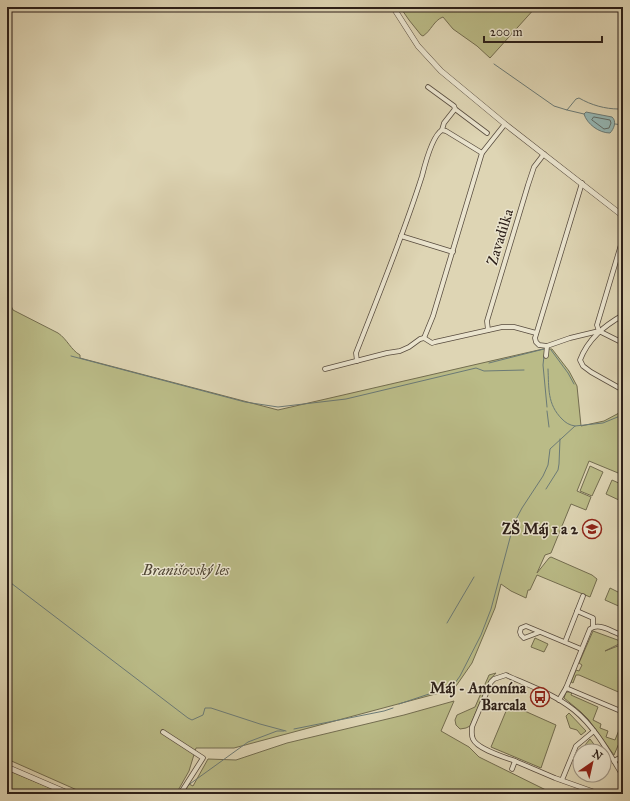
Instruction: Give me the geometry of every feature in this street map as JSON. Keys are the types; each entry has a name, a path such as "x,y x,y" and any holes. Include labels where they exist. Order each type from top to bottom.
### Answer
{"street":[{"path":"393,7 418,46 441,71 505,124 623,216"},
{"path":"428,87 487,133"},
{"path":"357,360 356,353 414,202 429,153 438,132 442,130 444,123 455,109"},
{"path":"325,369 387,352 400,351 424,338 433,316 482,153 505,124"},
{"path":"442,130 482,153"},
{"name":"Zavadilka","path":"488,330 487,321 528,185 534,167 544,154"},
{"path":"582,183 536,333 536,342 539,345 547,346 570,338 599,331 623,343"},
{"path":"401,236 453,252"},
{"path":"599,331 597,325 623,238"},
{"path":"623,315 599,331 590,340 580,360 583,366 623,390"},
{"path":"424,338 432,342 436,342 502,327 514,327 536,333"},
{"path":"546,356 547,346"},
{"path":"564,642 583,596"},
{"path":"559,700 566,688 590,629 593,627 593,618 577,612"},
{"path":"593,627 600,627 623,636"},
{"path":"540,632 581,649"},
{"path":"600,794 514,761 477,744 473,740 472,727 491,682 494,679 506,675 559,700 573,709 594,731 623,776"},
{"path":"566,688 623,712"},
{"path":"562,780 576,746 594,731"},
{"path":"163,732 203,758 180,794"},
{"path":"614,761 623,756"},
{"path":"512,769 514,761"},
{"path":"7,767 70,794"}],"green space":[{"path":"400,7 536,7 490,58 477,46 453,29 443,17 437,21 426,34 423,36 421,35"},
{"name":"Branišovský les","path":"7,270 11,275 10,304 13,310 58,333 80,355 80,358 278,410 543,349 552,349 569,371 577,386 581,426 604,421 619,413 619,406 623,399 623,475 589,461 577,491 591,497 586,510 571,504 551,553 545,555 537,573 551,557 592,575 597,579 590,597 537,575 530,590 528,590 526,598 511,591 501,584 495,608 472,663 454,689 234,748 196,748 189,771 176,794 86,794 7,759"},
{"path":"590,466 603,472 592,496 580,491"},
{"path":"612,480 623,485 623,496 621,501 606,494"},
{"path":"610,588 622,594 623,592 623,608 605,600"},
{"path":"593,631 623,642 605,651 623,644 623,694 579,675 576,675 573,683 571,682 576,670 579,671 582,665 579,663"},
{"path":"535,638 548,644 544,652 531,647"},
{"path":"496,673 489,681 470,726 460,729 456,725 455,720 457,715 475,707 489,675"},
{"path":"566,692 572,692 571,695 598,707 593,720 601,724 600,728 608,731 606,737 615,740 623,720 623,734 614,755 612,752 612,743 605,743 588,719 564,698"},
{"path":"454,701 441,731 469,747 479,757 554,794 183,794 189,784 193,786 208,759 236,760 287,743 404,715"},
{"path":"509,704 556,725 541,768 491,747"},
{"path":"569,713 586,731 581,735 577,730 570,728 566,716"},
{"path":"590,739 593,743 587,743"},
{"path":"7,770 65,794 7,794"}],"water":[{"path":"586,112 612,117 615,123 610,133 598,130 594,127 586,118 584,114"}],"waterway":[{"path":"494,64 554,106 567,110 576,99 579,98 588,103 614,109 619,109 623,100"},
{"path":"619,109 623,113"},
{"path":"567,110 584,114"},
{"path":"615,124 623,125"},
{"path":"489,363 544,349"},
{"path":"551,350 574,384"},
{"path":"71,356 245,402 278,407 346,399 476,368 484,371 524,370"},
{"path":"544,356 543,365 547,407"},
{"path":"548,369 551,402 562,419 565,422 575,426"},
{"path":"547,411 549,427"},
{"path":"399,704 450,687 460,676 481,635 491,609 514,523 543,476 548,465 550,449 575,426 603,423 620,416 623,417"},
{"path":"546,489 558,470 560,439"},
{"path":"447,623 474,577"},
{"path":"7,580 188,718 192,720 203,715 205,708 211,708 286,731"},
{"path":"294,729 393,708"},
{"path":"187,786 248,742 277,731 284,731"}],"place":[{"name":"ZŠ Máj 1 a 2","path":"592,529"},
{"name":"Máj - Antonína Barcala","path":"540,697"}]}
